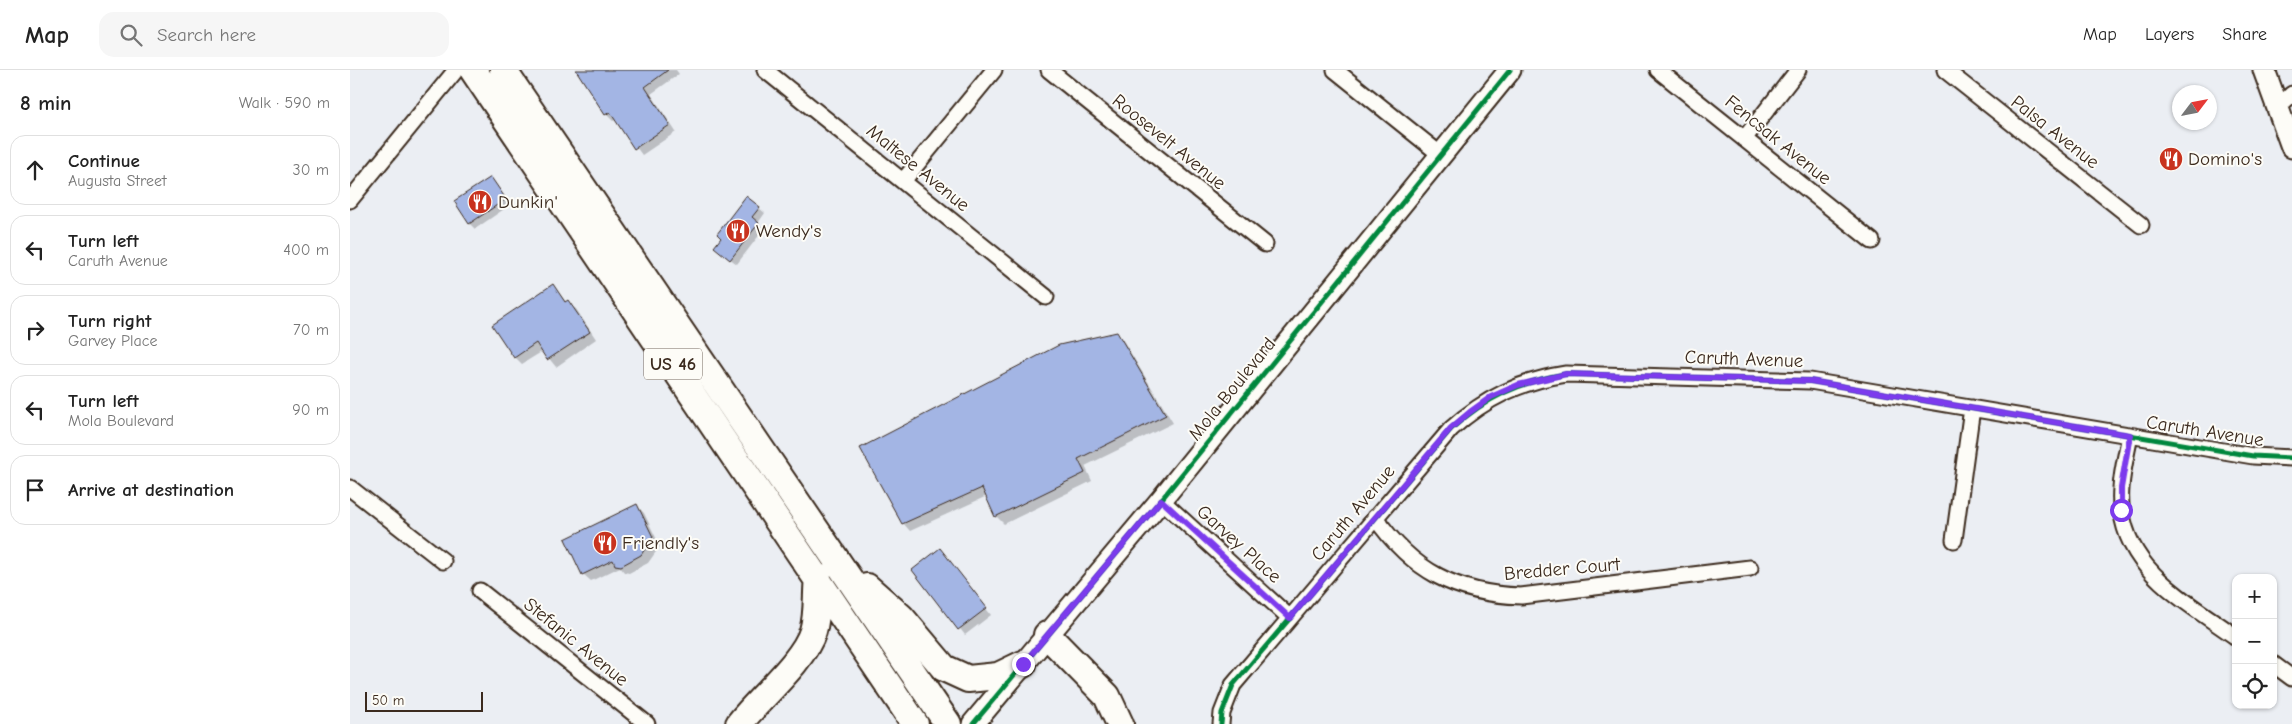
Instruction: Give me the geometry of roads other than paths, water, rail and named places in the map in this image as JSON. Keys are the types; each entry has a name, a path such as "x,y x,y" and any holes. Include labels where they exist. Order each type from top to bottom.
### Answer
{"highway":[{"name":"US 46","path":"474,70 818,577 915,724"},
{"name":"US 46","path":"503,70 948,724"},
{"path":"836,559 901,617 944,668 968,678 998,676 1023,664"},
{"path":"739,724 757,701 801,656 813,631 818,577"},
{"path":"1047,635 1107,696 1120,724"}],"street":[{"path":"350,200 456,70"},
{"name":"Maltese Avenue","path":"765,70 1046,297"},
{"path":"903,181 994,70"},
{"name":"Roosevelt Avenue","path":"1048,70 1264,244"},
{"path":"1335,70 1441,155"},
{"name":"Mola Boulevard","path":"973,724 1161,500 1510,70"},
{"name":"Fencsak Avenue","path":"1658,70 1872,241"},
{"path":"1744,138 1798,70"},
{"name":"Palsa Avenue","path":"1945,70 2141,225"},
{"path":"2264,70 2286,111 2292,147"},
{"name":"Caruth Avenue","path":"1221,724 1222,713 1232,685 1451,428 1491,397 1542,377 1566,374 1810,381 2253,456 2292,458"},
{"path":"1954,540 1972,408"},
{"path":"2130,435 2121,488 2121,510 2127,533 2136,553 2161,583 2232,634"},
{"path":"350,488 443,561"},
{"name":"Garvey Place","path":"1161,500 1290,618"},
{"name":"Bredder Court","path":"1375,517 1404,552 1422,567 1444,580 1468,589 1496,595 1522,596 1750,568"},
{"name":"Stefanic Avenue","path":"480,591 647,724"},
{"path":"2277,667 2292,678"}],"place":[{"name":"Domino's","path":"2171,159"},
{"name":"Dunkin'","path":"480,202"},
{"name":"Wendy's","path":"738,231"},
{"name":"Friendly's","path":"605,543"}]}
